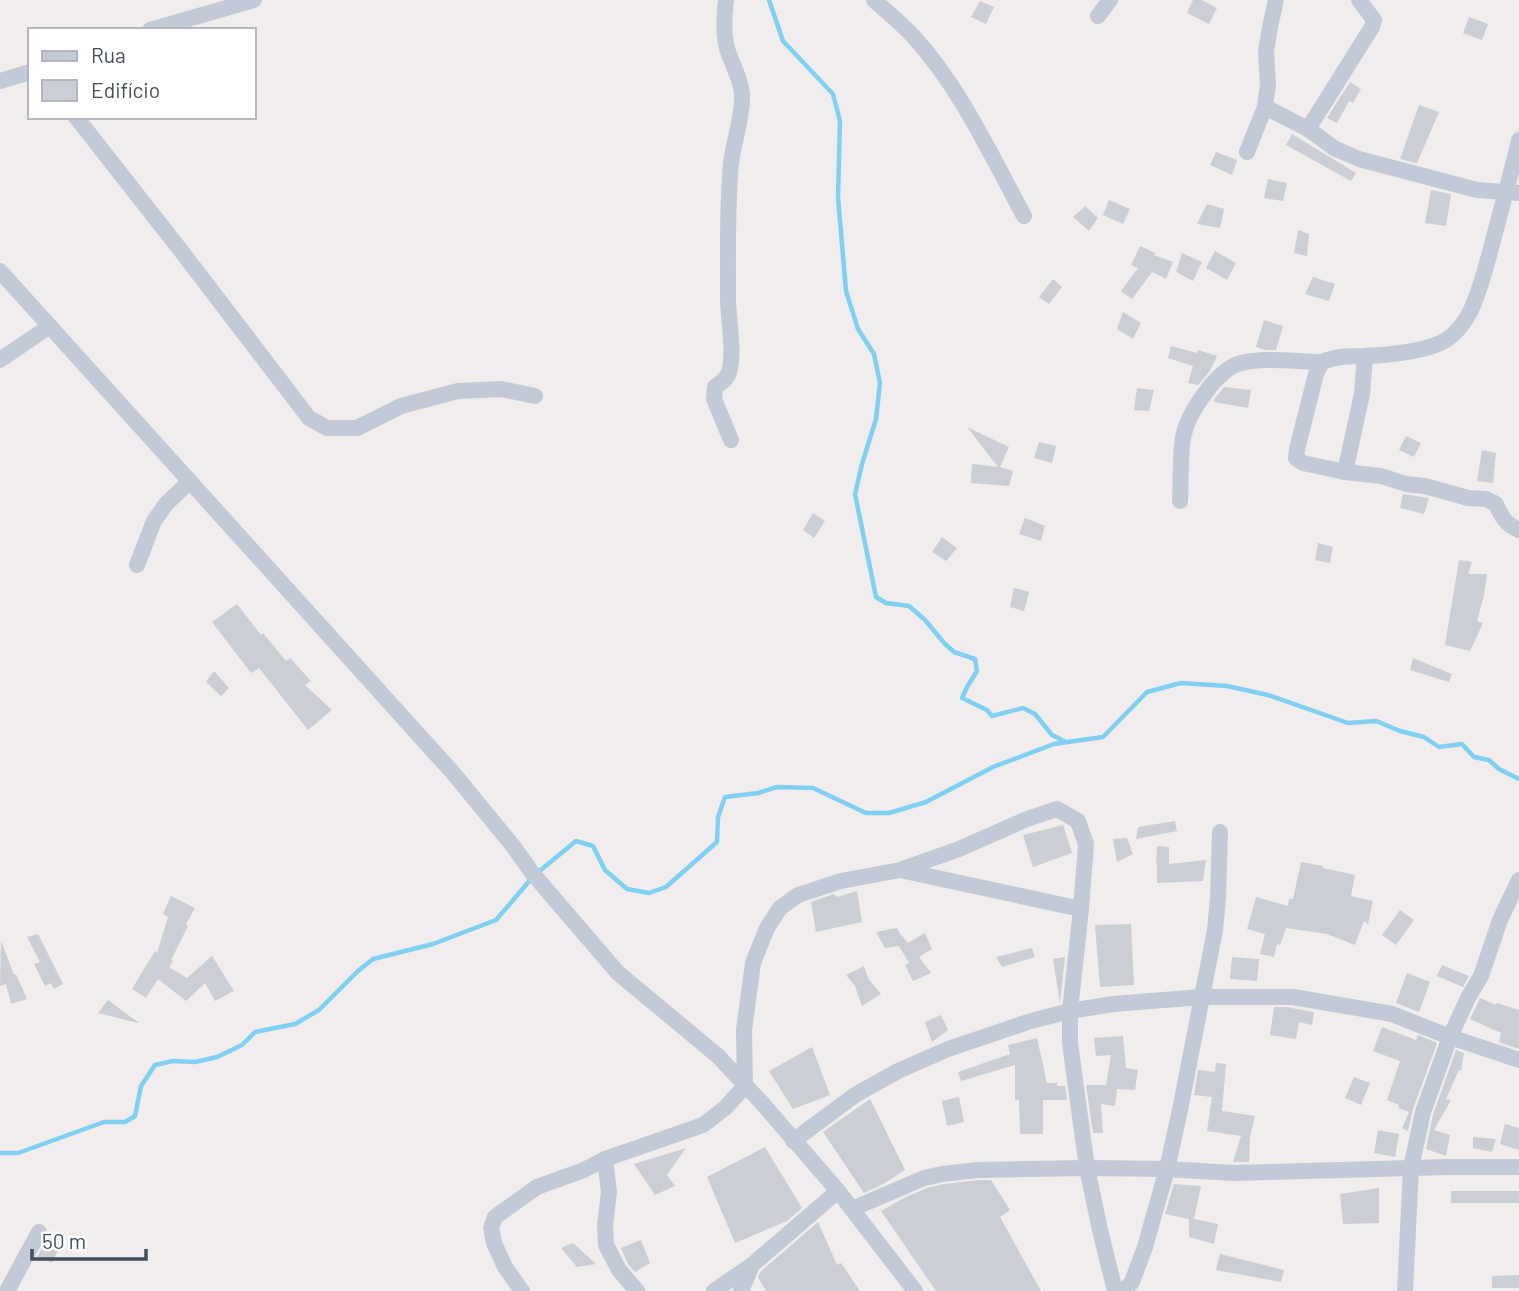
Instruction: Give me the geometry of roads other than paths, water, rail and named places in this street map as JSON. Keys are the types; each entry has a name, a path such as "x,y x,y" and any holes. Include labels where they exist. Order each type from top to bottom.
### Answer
{"street":[{"path":"157,28 253,0"},
{"path":"726,0 724,25 727,47 742,93 729,192 730,370 726,380 715,387 714,399 731,440"},
{"path":"874,0 913,36 937,65 974,123 1024,216"},
{"path":"1098,16 1110,0"},
{"path":"1247,152 1265,107 1268,84 1266,52 1276,0"},
{"path":"1308,129 1372,27 1374,20 1359,0"},
{"path":"0,81 28,73"},
{"path":"1265,107 1308,129 1334,148 1359,159 1477,190 1512,193"},
{"path":"78,119 309,418 327,428 357,428 401,405 458,391 501,389 535,396"},
{"path":"1180,501 1187,426 1197,407 1225,371 1240,363 1322,362 1346,355 1365,356 1412,351 1439,344 1457,331 1470,311 1512,193 1512,175 1519,140"},
{"path":"0,271 454,774 533,874 618,973 718,1056 745,1086 838,1191 915,1291"},
{"path":"0,360 50,326"},
{"path":"1345,472 1362,394 1365,356"},
{"path":"1322,362 1316,374 1296,458 1303,463 1381,476 1468,498 1486,499 1496,504 1503,519 1519,530"},
{"path":"137,565 154,521 166,504 190,481"},
{"path":"522,1291 505,1267 494,1243 491,1228 495,1217 537,1188 605,1159 703,1125 726,1108 745,1086 744,1030 752,962 767,928 780,908 798,895 841,881 900,870 1056,810 1077,821 1086,844 1070,1011 1070,1043 1087,1168 1115,1291"},
{"path":"1124,1291 1132,1282 1145,1247 1167,1169 1215,930 1220,832"},
{"path":"900,870 1081,909"},
{"path":"1405,1291 1411,1168 1423,1112 1450,1037 1481,976 1500,920 1519,880"},
{"path":"793,1141 855,1095 898,1071 948,1049 1031,1021 1114,1004 1202,997 1293,997 1392,1014 1519,1060"},
{"path":"605,1159 609,1192 606,1245 619,1270 637,1291"},
{"path":"852,1209 909,1184 942,1174 978,1170 1087,1168 1233,1172 1519,1167"},
{"path":"714,1291 752,1265 838,1191"},
{"path":"7,1291 40,1232"},
{"path":"741,1291 752,1265"}],"waterway":[{"path":"769,0 783,41 833,94 840,121 838,197 846,291 858,329 874,354 880,383 876,419 855,494 876,597 886,603 909,606 954,652 975,659 977,671 962,698 987,710 992,716 1023,708 1035,714 1052,735 1064,741"},
{"path":"537,873 576,841 593,846 605,870 627,889 649,893 666,887 717,842 718,817 725,797 758,793 777,787 813,788 866,813 889,813 926,802 993,767 1054,744 1103,737 1147,692 1181,683 1227,686 1268,695 1348,723 1376,721 1424,737 1439,747 1462,744 1474,757 1489,760 1499,769 1519,779"},
{"path":"0,1153 18,1153 104,1122 125,1122 135,1116 141,1086 155,1065 173,1061 195,1062 217,1057 242,1045 255,1032 295,1024 319,1010 373,959 433,944 496,920 531,879"}]}
